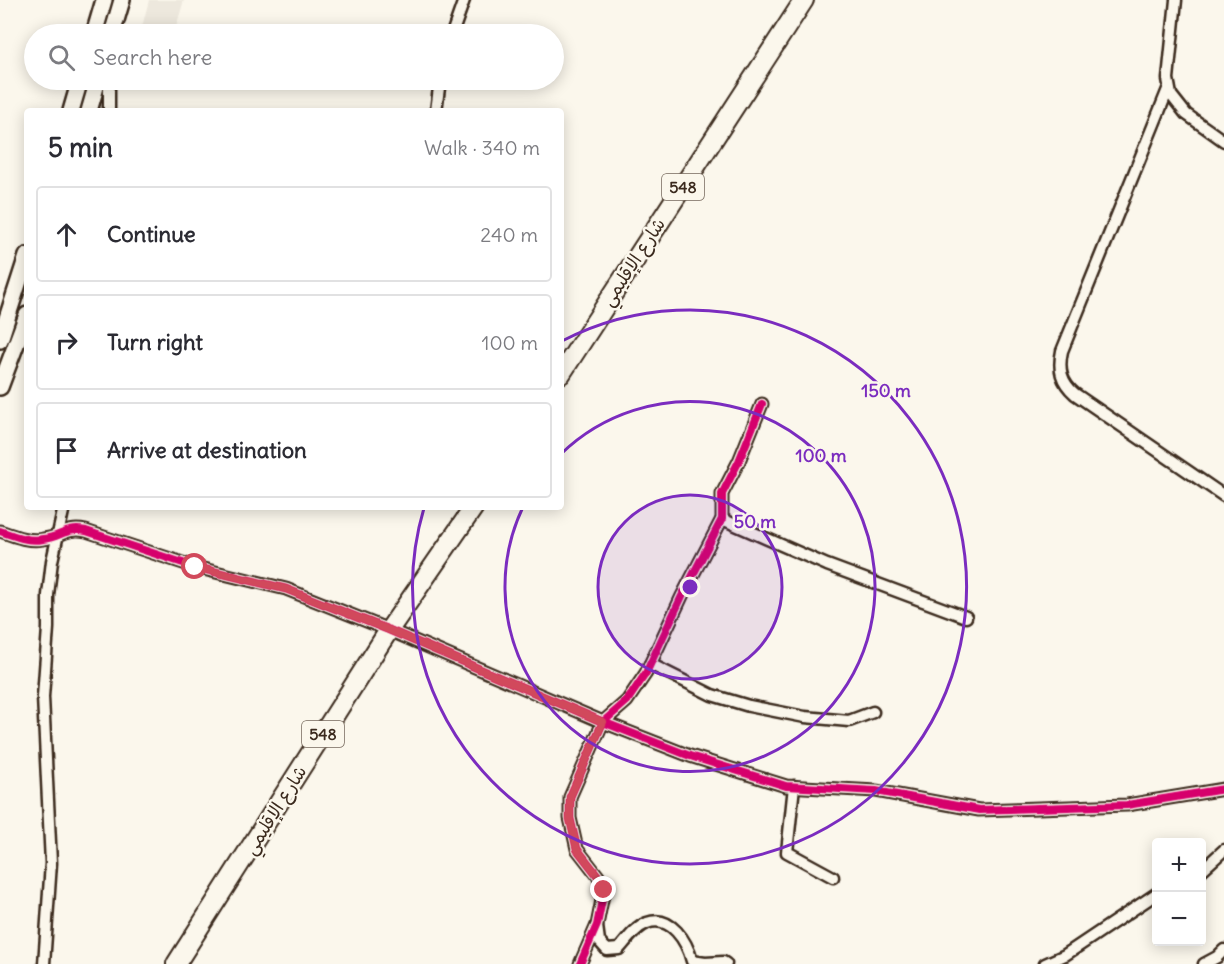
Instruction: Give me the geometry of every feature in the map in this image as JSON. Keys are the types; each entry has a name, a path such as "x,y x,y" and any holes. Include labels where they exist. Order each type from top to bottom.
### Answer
{"main road":[{"path":"97,24 104,0"},
{"path":"115,24 122,0"},
{"name":"شارع الإقليمي","path":"564,369 804,0"},
{"path":"72,108 77,90"},
{"path":"90,108 95,90"},
{"path":"0,340 24,265"},
{"path":"0,387 24,323"},
{"name":"شارع الإقليمي","path":"176,964 389,630 472,510"}],"street":[{"path":"456,24 464,0"},
{"path":"1176,0 1169,87 1174,100 1186,114 1224,141"},
{"path":"1169,87 1062,351 1060,368 1064,382 1075,394 1224,496"},
{"path":"109,108 110,90"},
{"path":"436,108 439,90"},
{"path":"580,964 597,925 604,890 598,876 577,849 570,819 570,797 603,722 627,701 650,664 722,519 722,494 740,461 762,404"},
{"path":"44,964 51,863 43,697 48,595 52,561 63,510"},
{"path":"722,519 827,565 966,617"},
{"path":"0,531 33,540 42,540 68,530 86,531 195,567 286,589 389,630 603,722 690,756 786,786 876,791 979,810 1127,805 1224,789"},
{"path":"650,664 712,695 749,706 805,717 849,721 873,712"},
{"path":"794,786 787,852 833,877"},
{"path":"1206,866 1224,850"},
{"path":"1045,964 1065,955 1152,897"},
{"path":"597,925 599,940 607,950 619,949 632,933 648,923 662,923 677,930 687,945 692,961 726,964"},
{"path":"1204,964 1224,950"}],"shaded area":[{"path":"149,0 184,0 177,24 143,24"}],"cycle path":[{"path":"580,964 597,925 604,890 598,876 577,849 570,818 570,797 603,722 627,701 646,673 722,519 722,494 739,461 762,404"},
{"path":"0,531 32,540 49,538 73,530 86,531 195,567 286,589 389,630 603,722 690,756 786,786 876,791 979,810 1127,805 1224,789"}],"route":[{"path":"195,567 286,589 389,630 603,722 570,797 570,819 577,849 598,876 604,890"}]}
